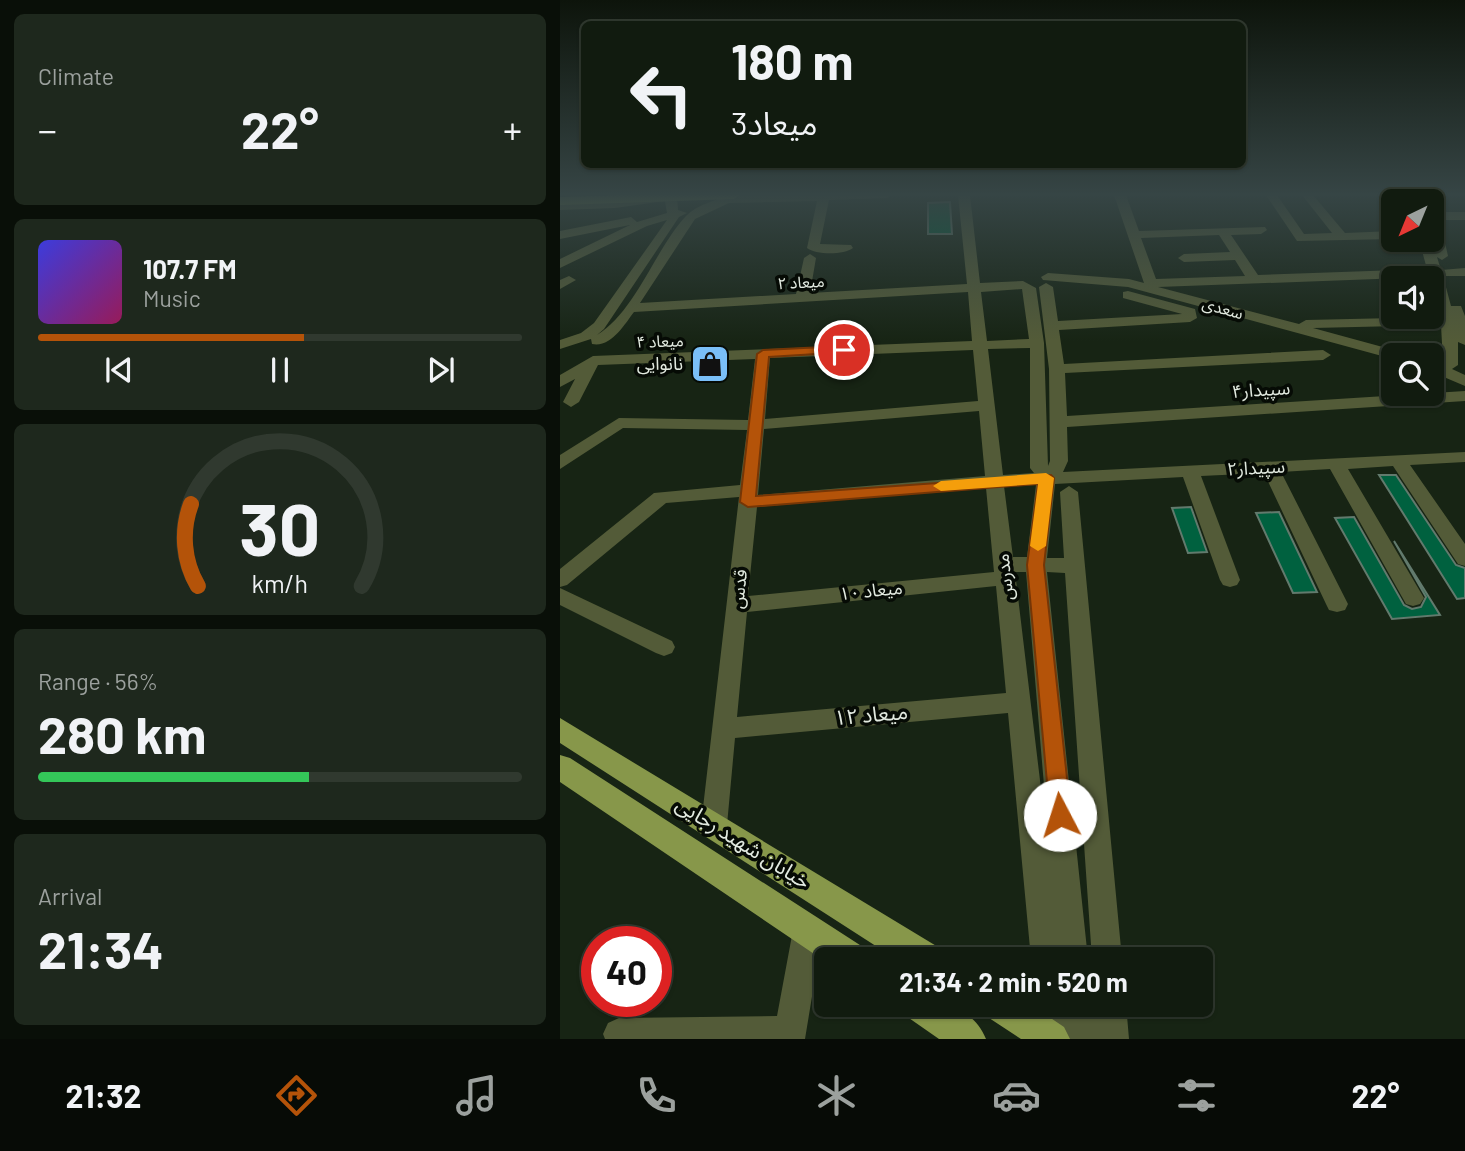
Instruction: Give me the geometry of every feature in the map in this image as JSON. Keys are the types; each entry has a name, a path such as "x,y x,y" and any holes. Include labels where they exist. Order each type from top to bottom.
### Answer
{"main road":[{"name":"خیابان شهید رجایی","path":"560,729 907,947"},
{"name":"خیابان شهید رجایی","path":"560,767 833,947"},
{"path":"937,1017 969,1039"},
{"path":"1018,1017 1053,1039"}],"street":[{"path":"560,264 602,243"},
{"path":"565,350 599,326 657,243"},
{"path":"565,350 610,333 630,309 673,243"},
{"path":"814,243 813,248 847,247"},
{"name":"مدرس","path":"969,243 1045,947"},
{"path":"1137,243 1151,283 1381,275"},
{"path":"1231,243 1254,279"},
{"path":"1184,258 1239,256"},
{"path":"802,299 810,258"},
{"path":"1444,273 1465,272"},
{"path":"1040,275 1048,283 1057,369 1059,461 1055,470 1046,478 1040,468 1037,343 1026,287 1020,281 1023,277 1040,275"},
{"name":"سعدی","path":"1048,283 1111,280 1138,285 1381,351"},
{"name":"سعدی","path":"1048,283 1104,286 1144,293 1381,358"},
{"path":"1444,284 1465,341"},
{"name":"سعدی","path":"1104,286 1125,295 1381,366"},
{"path":"974,290 1026,287"},
{"name":"میعاد ۲","path":"630,309 974,290"},
{"path":"1053,326 1198,318"},
{"path":"1306,324 1457,319"},
{"path":"1457,319 1446,365 1464,388"},
{"path":"980,343 1037,343"},
{"name":"میعاد ۴","path":"593,361 980,343"},
{"path":"565,350 593,361"},
{"name":"قدس","path":"714,825 763,354"},
{"path":"1057,369 1323,355"},
{"path":"560,382 593,361"},
{"path":"572,402 593,361"},
{"name":"سپیدار۴","path":"1059,422 1464,388"},
{"path":"560,463 619,423 755,425 986,405"},
{"name":"سپیدار۲","path":"560,580 661,497 748,496 1465,457"},
{"path":"1398,461 1465,559"},
{"path":"1336,464 1413,598"},
{"path":"1270,467 1337,604"},
{"path":"1190,471 1230,580"},
{"name":"مدرس","path":"1046,478 1035,565 1072,947"},
{"path":"1069,492 1106,947"},
{"name":"میعاد ۱۰","path":"737,604 1035,565 1075,566"},
{"path":"560,596 664,647"},
{"name":"میعاد ۱۲","path":"724,729 1018,702"},
{"path":"1032,835 1096,831"},
{"path":"618,1034 789,1036 808,930"},
{"path":"1052,1017 1053,1039"},
{"path":"1080,1017 1085,1039"},
{"path":"1111,1017 1113,1039"}],"building":[{"path":"1379,475 1396,475 1456,565 1465,568 1465,598 1457,599"},
{"path":"1191,507 1207,552 1188,553 1172,508"},
{"path":"1279,512 1317,592 1293,593 1256,513"},
{"path":"1354,517 1404,605 1412,609 1421,607 1426,597 1394,541 1440,615 1392,619 1335,518"}],"slow traffic":[{"path":"941,486 1046,478 1038,546"}],"place":[{"name":"نانوایی","path":"710,364"}],"route":[{"path":"844,350 763,354 748,502 1046,478 1035,565 1060,815"}]}
